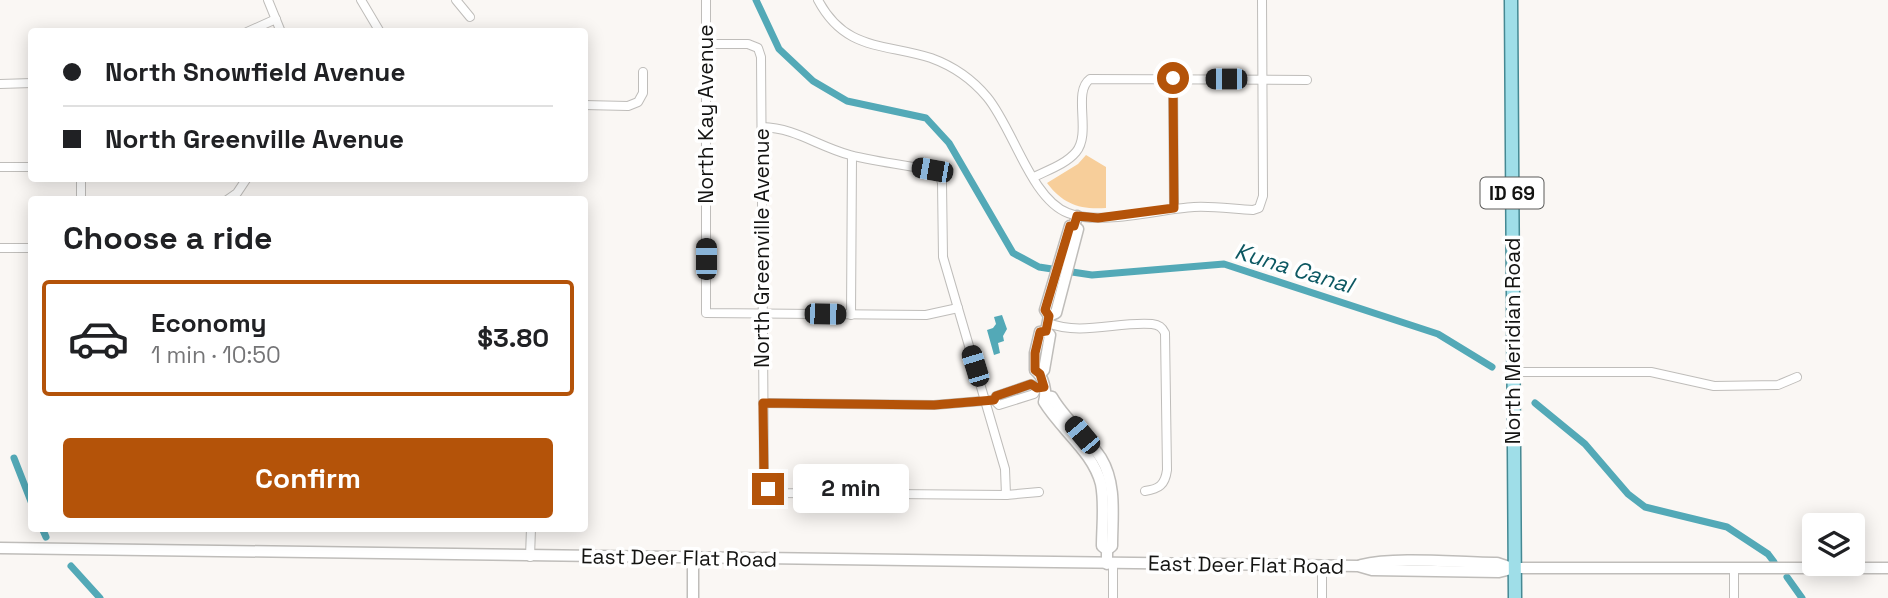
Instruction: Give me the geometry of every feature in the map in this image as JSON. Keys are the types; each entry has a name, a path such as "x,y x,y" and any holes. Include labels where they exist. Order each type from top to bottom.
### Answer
{"main road":[{"name":"North Meridian Road","path":"1511,0 1515,598"},
{"path":"1075,221 1078,229 1056,313 1048,323 1050,335 1044,370 1040,374 1042,390 1052,397 1095,450 1107,471 1113,503 1112,546 1107,550 1110,564"},
{"name":"East Deer Flat Road","path":"0,548 1358,566 1372,570 1888,568"},
{"path":"693,558 693,598"}],"street":[{"path":"268,0 279,28"},
{"path":"361,0 378,28"},
{"path":"456,0 470,17"},
{"name":"North Kay Avenue","path":"706,0 706,313 762,313"},
{"path":"822,1 828,17 838,27 862,42 931,58 962,73 994,105 1041,191 1075,221 1174,208 1259,208 1263,196 1262,0"},
{"path":"256,28 276,19"},
{"name":"North Greenville Avenue","path":"706,44 748,44 758,48 761,57 764,480 768,489 778,493 1006,495"},
{"path":"588,105 628,106 638,102 643,93 643,72"},
{"path":"1034,177 1067,160 1081,144 1083,91 1086,82 1096,78 1307,80"},
{"path":"1173,78 1174,208"},
{"path":"0,83 28,83"},
{"path":"762,127 782,128 852,156 932,170 940,176 943,257 990,401 1005,470 1006,495 1039,492"},
{"path":"851,315 852,156"},
{"path":"0,167 28,167"},
{"path":"232,196 244,182"},
{"path":"0,248 28,248"},
{"path":"762,313 932,315 958,308"},
{"path":"1048,323 1069,328 1151,324 1162,328 1167,338 1167,470 1162,486 1156,490 1145,491"},
{"path":"1513,372 1651,372 1714,386 1778,385 1797,377"},
{"path":"763,403 934,405 990,401 996,396 1031,384 1042,390"},
{"path":"530,556 531,532"},
{"path":"1110,564 1113,598"},
{"path":"1322,566 1322,598"},
{"path":"1734,568 1734,598"}],"shaded area":[{"path":"1086,155 1106,167 1106,208 1080,207 1059,196 1047,183 1078,164"}],"water":[{"path":"1002,315 1007,329 1003,336 1004,341 998,343 1000,353 994,355 987,330 996,324 994,317"}],"waterway":[{"name":"Kuna Canal","path":"756,0 779,49 813,81 847,101 926,118 949,143 1013,253 1039,267 1052,269"},
{"name":"Kuna Canal","path":"1072,272 1092,275 1224,264 1438,334 1492,367"},
{"name":"Kuna Canal","path":"1535,403 1585,444 1628,494 1645,507 1727,527 1768,554 1774,562"},
{"path":"14,458 28,494"},
{"path":"44,532 46,537"},
{"path":"71,566 100,598"},
{"name":"Kuna Canal","path":"1787,577 1802,598"}],"route":[{"path":"768,489 764,480 763,403 954,404 994,400 996,396 1031,384 1037,388 1044,387 1040,374 1035,370 1035,353 1040,332 1046,331 1049,316 1045,310 1070,226 1074,226 1077,216 1098,218 1174,208 1173,78"}]}
